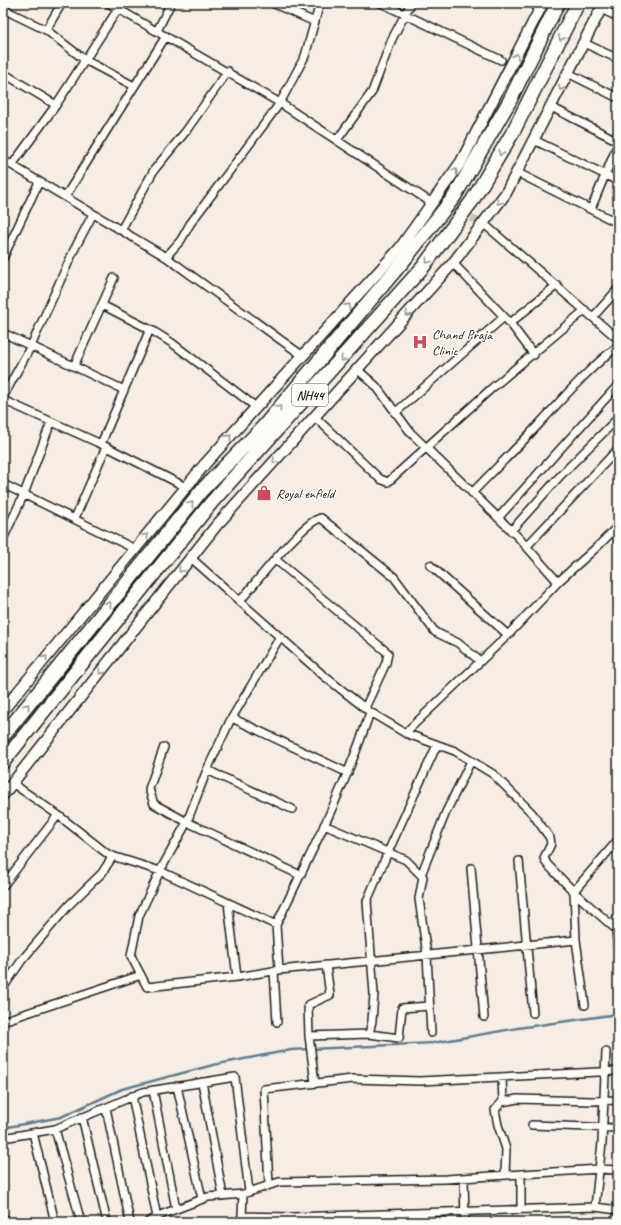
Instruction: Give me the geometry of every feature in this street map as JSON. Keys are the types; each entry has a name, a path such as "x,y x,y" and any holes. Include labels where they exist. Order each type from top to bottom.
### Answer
{"highway":[{"name":"NH44","path":"3,736 202,490 264,426 404,260 454,197 509,102 558,3"},
{"name":"NH44","path":"3,762 211,503 423,267 472,201 509,139 578,3"}],"street":[{"path":"46,30 62,3"},
{"path":"108,3 280,102 432,203"},
{"path":"158,31 171,3"},
{"path":"272,3 315,22"},
{"path":"166,257 181,240 190,224 280,102 305,56 320,3"},
{"path":"381,3 501,60"},
{"path":"337,140 372,92 392,39 411,3"},
{"path":"3,710 186,486 400,248 461,162 542,5 530,3"},
{"path":"3,795 216,526 453,263 506,193 602,6 618,17"},
{"path":"3,9 46,30 85,60 134,86"},
{"path":"12,166 56,105 118,9"},
{"path":"65,197 166,36"},
{"path":"584,43 618,59"},
{"path":"121,230 154,170 186,131 228,71"},
{"path":"3,73 56,105"},
{"path":"568,73 618,98"},
{"path":"551,107 618,143 591,209"},
{"path":"534,140 618,181"},
{"path":"3,160 166,257 303,356"},
{"path":"516,172 618,223"},
{"path":"3,258 39,182"},
{"path":"93,214 74,250 31,346 3,398 186,486"},
{"path":"483,223 557,285 618,339"},
{"path":"453,263 510,323 534,355"},
{"path":"74,366 114,278"},
{"path":"510,323 557,285"},
{"path":"593,317 618,289"},
{"path":"102,305 172,343 256,407"},
{"path":"315,417 384,482 390,480 492,388 534,355 585,310"},
{"path":"396,413 504,317"},
{"path":"75,518 124,390 150,330"},
{"path":"3,333 124,390"},
{"path":"472,493 540,424 568,391 600,360 618,346"},
{"path":"358,370 376,386 411,433 425,448 511,531 558,582"},
{"path":"498,518 618,386"},
{"path":"511,531 560,476 618,418"},
{"path":"3,540 24,494 51,422"},
{"path":"526,547 618,448"},
{"path":"3,484 75,518 135,549"},
{"path":"240,601 292,540 312,522 318,519 323,520 394,577 435,632 458,643 480,661"},
{"path":"405,733 508,634 558,582 618,526"},
{"path":"191,558 324,676 368,710 405,733 455,752 493,774 532,813 550,838 551,844 544,858 547,864 602,918 615,928"},
{"path":"276,560 388,653 386,663 368,710 357,752 276,925 277,1022"},
{"path":"430,565 508,634"},
{"path":"280,637 232,718 207,770 187,822 160,871 139,916 131,956 148,987 237,977 277,970 576,940"},
{"path":"232,718 348,773"},
{"path":"369,1034 372,1021 374,994 368,902 388,852 437,745"},
{"path":"164,747 149,789 154,804 187,822 300,875"},
{"path":"421,875 444,818 471,761"},
{"path":"207,770 292,809"},
{"path":"12,783 58,815 112,856 160,871 276,925"},
{"path":"3,886 58,815"},
{"path":"324,825 406,860 423,877 419,899 427,955 431,1033"},
{"path":"585,1005 576,940 574,891 618,840"},
{"path":"4,986 22,960 69,905 102,873 112,856"},
{"path":"519,861 534,1013"},
{"path":"471,868 484,1017"},
{"path":"228,903 237,977"},
{"path":"618,917 615,928 618,952"},
{"path":"315,1083 308,1005 330,995 326,965"},
{"path":"3,1021 141,975"},
{"path":"310,1038 369,1034 399,1038 402,1008 429,1006"},
{"path":"595,1207 604,1101 606,1052"},
{"path":"269,1185 264,1089 353,1079 420,1081 618,1071"},
{"path":"3,1138 55,1129 132,1096 153,1090 235,1077 246,1193 240,1219 291,1219 407,1212 595,1207 618,1210"},
{"path":"502,1078 503,1101"},
{"path":"202,1082 222,1196"},
{"path":"177,1086 202,1199"},
{"path":"153,1090 176,1209"},
{"path":"132,1096 156,1220"},
{"path":"506,1175 506,1149 495,1110 496,1106 503,1101 517,1099 618,1100"},
{"path":"106,1108 130,1222"},
{"path":"82,1117 107,1222"},
{"path":"532,1125 618,1128"},
{"path":"55,1129 81,1222"},
{"path":"33,1133 54,1222"},
{"path":"148,1222 156,1220 176,1209 202,1199 246,1193 279,1182 464,1178 599,1169 618,1170"},
{"path":"521,1174 521,1209"},
{"path":"464,1178 465,1222"},
{"path":"407,1212 407,1222"},
{"path":"3,1218 10,1222"}],"waterway":[{"path":"3,1128 61,1117 122,1089 213,1065 291,1050 433,1043 518,1028 618,1014"}],"tunnel":[{"path":"432,203 483,223"}],"place":[{"name":"Chand Praja Clinic","path":"420,342"},
{"name":"Royal enfield","path":"264,493"}]}
